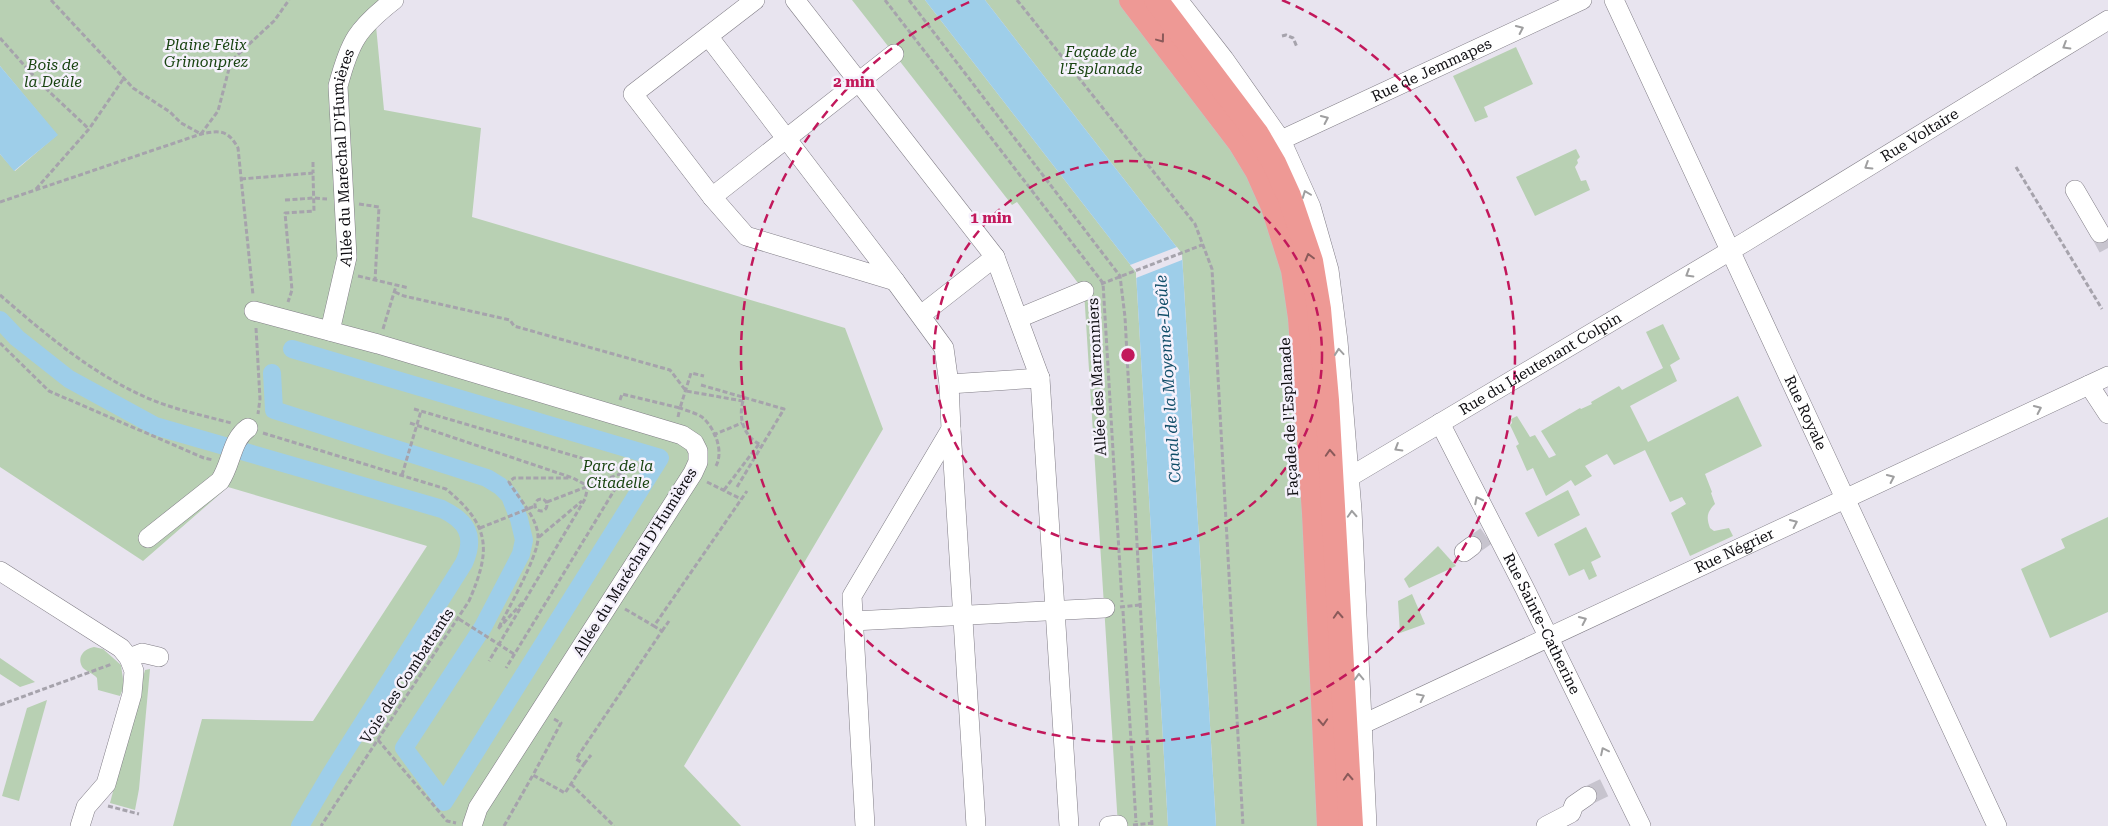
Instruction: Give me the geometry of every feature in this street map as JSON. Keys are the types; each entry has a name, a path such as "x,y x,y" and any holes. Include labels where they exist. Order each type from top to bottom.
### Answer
{"main road":[{"name":"Façade de l'Esplanade","path":"1131,0 1240,143 1257,171 1279,223 1289,255 1331,488 1329,826"},
{"name":"Façade de l'Esplanade","path":"1156,0 1257,134 1274,163 1306,244 1317,290 1324,360 1351,826"}],"street":[{"name":"Allée du Maréchal D'Humières","path":"330,330 347,257 338,86 345,60 354,38 371,18 394,0"},
{"path":"755,0 633,94 712,197 746,236 895,281"},
{"path":"794,0 996,257 1040,378 1069,826"},
{"name":"Façade de l'Esplanade","path":"1178,0 1224,59 1281,140 1311,207 1329,270 1338,340 1331,488 1361,725 1367,826"},
{"name":"Rue de Jemmapes","path":"1281,140 1582,0"},
{"name":"Rue Royale","path":"1614,0 1847,498 1997,826"},
{"name":"Rue Voltaire","path":"1731,250 2108,20"},
{"path":"708,36 921,315 944,348 949,384 976,826"},
{"path":"712,197 894,54"},
{"path":"2075,190 2100,232"},
{"name":"Rue du Lieutenant Colpin","path":"1331,488 1731,250"},
{"path":"921,315 996,257"},
{"path":"1019,318 1084,291"},
{"name":"Allée du Maréchal D'Humières","path":"254,311 330,330 617,414 689,438 694,443 698,452 698,462 693,473 468,825"},
{"name":"Rue Négrier","path":"1361,725 2108,376"},
{"path":"949,384 1040,378"},
{"path":"2089,385 2108,414"},
{"name":"Rue Sainte-Catherine","path":"1440,423 1479,541 1525,588 1614,783 1641,826"},
{"path":"865,826 852,596 952,429"},
{"path":"148,538 220,481 236,449"},
{"path":"0,571 121,648 129,658 134,671 132,694 106,784 86,808 80,826"},
{"path":"853,621 1104,608"},
{"path":"129,658 142,653 159,658"},
{"path":"1546,826 1571,813 1574,805 1587,796"},
{"path":"1109,826 1118,826"}],"path":[{"path":"52,0 133,88 170,112 181,123 201,134"},
{"path":"201,134 218,111 231,61 268,27 288,0"},
{"name":"Allée des Marronniers","path":"885,0 1103,283 1136,826"},
{"path":"909,0 1120,276 1126,327 1152,826"},
{"path":"1017,0 1195,224 1212,269 1243,826"},
{"path":"1282,36 1286,35 1293,38 1297,47"},
{"path":"0,38 40,82 89,129"},
{"path":"36,190 89,129 124,78"},
{"path":"0,202 201,134 218,131 232,137 238,154"},
{"path":"290,297 292,290 285,213 314,211 313,162"},
{"path":"2016,167 2102,309"},
{"path":"241,179 313,173"},
{"path":"285,200 314,198 335,200"},
{"path":"351,202 379,207 375,281"},
{"path":"1084,291 1184,251 1202,246"},
{"path":"343,272 409,288"},
{"path":"386,320 396,286"},
{"path":"395,292 404,296 510,320 514,326 670,370 686,391 743,399"},
{"path":"0,343 49,391 204,458 214,460 236,449"},
{"path":"678,415 691,373 704,376"},
{"path":"701,386 784,410 764,446 736,487"},
{"path":"617,414 622,394 680,408"},
{"path":"743,399 740,419 745,430 759,444 764,446"},
{"path":"414,410 626,471"},
{"path":"402,475 421,411"},
{"path":"410,423 581,480 588,486"},
{"path":"714,435 742,423"},
{"path":"724,490 759,444"},
{"path":"547,502 626,471"},
{"path":"506,668 626,471"},
{"path":"539,537 526,509 509,482 510,480 573,478"},
{"path":"703,489 708,481 741,499"},
{"path":"489,661 585,499 588,486"},
{"path":"654,626 747,490"},
{"path":"535,506 535,502 540,498 547,502"},
{"path":"527,597 498,629 529,568 539,537 585,499"},
{"path":"535,506 539,511 543,511 547,506 547,502"},
{"path":"526,509 535,506"},
{"name":"Voie des Combattants","path":"321,826 469,602 481,575 484,555 480,528 526,509"},
{"path":"630,612 662,631"},
{"path":"459,619 514,654"},
{"path":"584,764 576,759 669,621"},
{"path":"0,705 129,658"},
{"path":"504,826 561,723 540,712"},
{"path":"378,740 447,822 468,825"},
{"path":"533,775 565,793 591,755"},
{"path":"571,784 614,826"},
{"path":"102,804 139,814"}],"green space":[{"name":"Parc de la Citadelle","path":"0,0 381,0 376,26 384,110 481,128 472,217 845,328 883,429 684,766 741,826 173,826 202,719 313,721 427,546 228,487 143,561 0,467 0,154 15,171 57,135 0,66"},
{"path":"852,0 925,0 1136,272 1168,826 1118,826 1084,291 1017,202 1012,205"},
{"name":"Façade de l'Esplanade","path":"985,0 1123,0 1250,174 1286,272 1325,826 1216,826 1182,254"},
{"path":"1516,47 1533,84 1484,107 1488,117 1475,122 1453,76"},
{"path":"1576,149 1580,157 1575,167 1581,181 1586,180 1590,190 1535,216 1516,177"},
{"path":"1663,324 1680,359 1670,365 1677,381 1630,406 1648,442 1738,396 1762,446 1705,474 1715,504 1708,515 1710,528 1714,531 1729,528 1733,536 1690,556 1671,513 1686,504 1682,497 1670,502 1645,450 1614,465 1607,454 1585,466 1592,476 1575,486 1571,480 1546,496 1533,468 1527,471 1516,446 1519,444 1510,425 1512,423 1511,419 1517,416 1530,437 1535,435 1549,458 1556,455 1541,431 1580,408 1592,404 1591,402 1619,386 1622,390 1663,368 1646,332"},
{"path":"1568,490 1580,515 1538,537 1525,513"},
{"path":"2108,517 2108,612 2050,638 2021,569 2065,548 2061,539"},
{"path":"1586,527 1601,557 1591,562 1597,576 1589,580 1584,569 1569,576 1554,544"},
{"path":"1438,546 1456,566 1409,588 1404,579"},
{"path":"1412,594 1425,624 1400,633 1398,601"},
{"path":"94,647 103,649 121,665 124,686 120,696 98,690 97,678 83,668 80,660 82,654"},
{"path":"0,658 35,682 20,687 0,674"},
{"path":"150,669 139,789 135,810 110,803 145,670"},
{"path":"47,700 19,801 2,796 27,708"}],"water":[{"name":"Canal de la Moyenne-Deûle","path":"925,0 985,0 1182,254 1216,826 1168,826 1136,272"},
{"path":"0,66 58,135 14,171 0,154"}],"pier":[{"path":"1177,247 1182,254 1182,260 1136,278 1136,272 1130,265"}],"waterway":[{"path":"0,320 17,338 69,379 155,426 442,509 458,519 467,530 469,545 464,563 330,775 300,826"},
{"path":"272,373 274,410 487,478 500,486 510,496 519,519 524,540 521,554 483,627 404,748 444,802 660,458 292,349"}],"tunnel":[{"path":"2100,233 2108,248"},
{"path":"1472,546 1486,536"},
{"path":"1587,796 1610,785"}],"park label":[{"name":"Plaine Félix Grimonprez","path":"206,54"},
{"name":"Bois de la Deûle","path":"53,74"}]}
